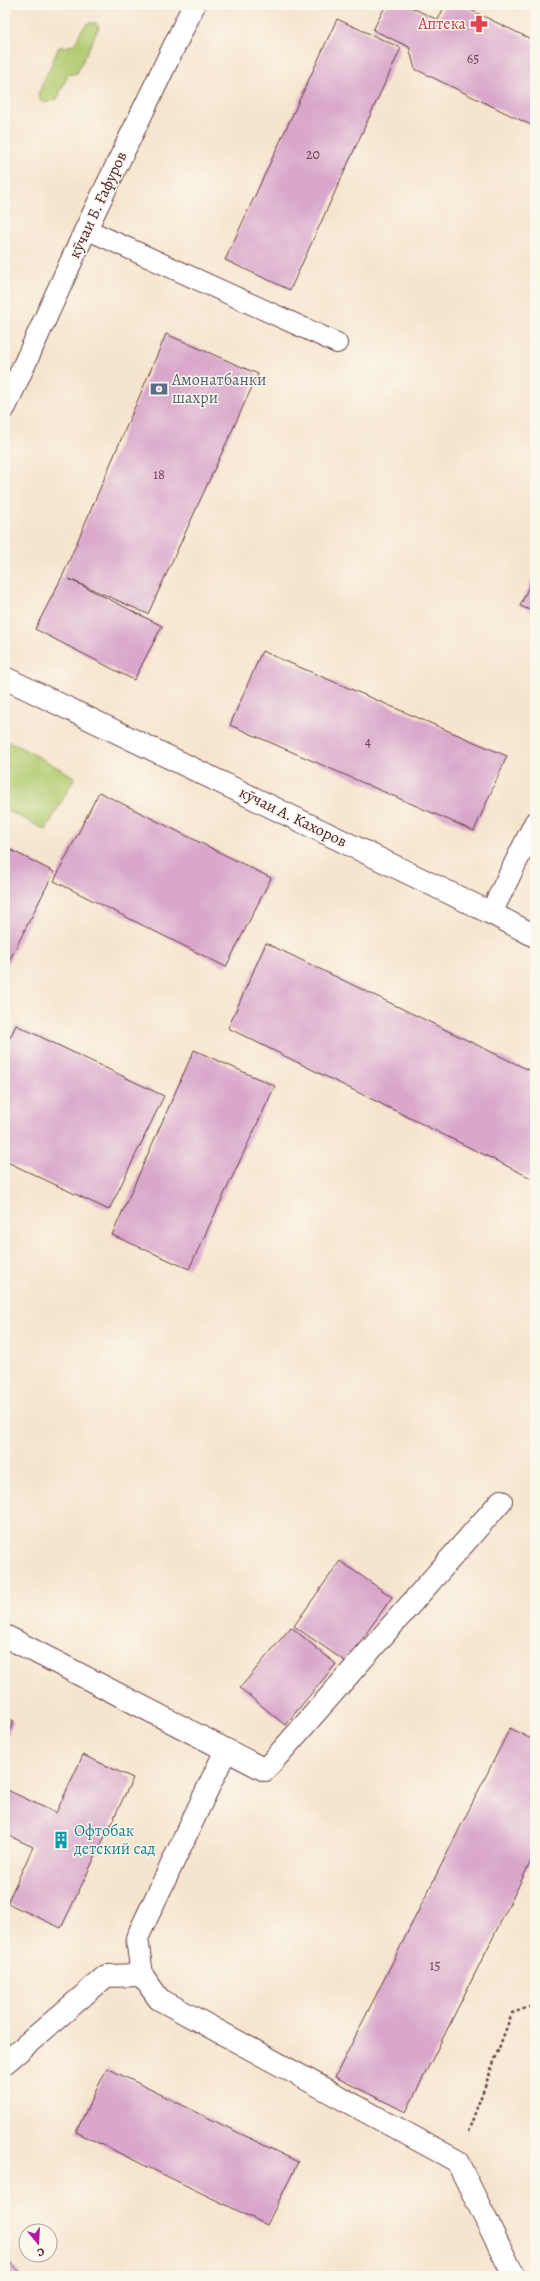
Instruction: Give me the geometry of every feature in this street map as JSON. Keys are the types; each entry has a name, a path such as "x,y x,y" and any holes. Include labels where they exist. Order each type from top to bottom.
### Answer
{"street":[{"name":"кӯчаи Б. Ғафуров","path":"5,407 86,229 194,5"},
{"name":"кӯчаи А. Кахоров","path":"5,678 491,913 535,936"},
{"path":"491,913 535,824"},
{"path":"5,1636 265,1770 501,1501"},
{"path":"226,1750 137,1938 142,1975 159,1999 457,2161 514,2276"},
{"path":"5,2063 106,1976 142,1975"}],"lane":[{"path":"86,229 337,343"}],"path":[{"path":"457,2161 512,2013 535,2005"}],"green space":[{"path":"89,23 96,23 99,27 77,73 68,75 57,99 45,103 40,100 38,94 59,47 72,45 84,27"},
{"path":"5,741 13,743 75,777 46,830 5,809"}],"building":[{"path":"386,5 406,5 438,20 445,5 460,5 535,41 535,127 415,69 409,47 373,30"},
{"path":"337,19 401,48 290,290 225,260"},
{"path":"166,334 258,374 148,614 69,579 162,626 134,680 35,629 63,575"},
{"path":"535,573 535,612 520,606"},
{"path":"262,651 507,756 474,831 230,725"},
{"path":"99,792 271,878 226,967 54,881"},
{"path":"5,847 54,872 5,969"},
{"path":"266,943 535,1073 535,1180 228,1028"},
{"path":"16,1025 164,1096 109,1210 5,1161 5,1048"},
{"path":"194,1050 275,1086 189,1269 112,1235"},
{"path":"340,1561 392,1597 346,1662 294,1626"},
{"path":"291,1627 336,1664 285,1725 240,1688"},
{"path":"5,1717 14,1721 5,1741"},
{"path":"510,1728 535,1741 535,1853 406,2112 335,2077"},
{"name":"Офтобак детский сад","path":"83,1755 133,1778 61,1928 7,1903 33,1847 5,1834 5,1789 56,1813"},
{"path":"107,2068 298,2162 267,2225 76,2132"},
{"path":"5,2258 21,2273 18,2276 5,2276"}],"place":[{"name":"Аптека","path":"479,24"},
{"name":"Амонатбанки шахри","path":"159,389"},
{"name":"Офтобак детский сад","path":"61,1840"}]}
